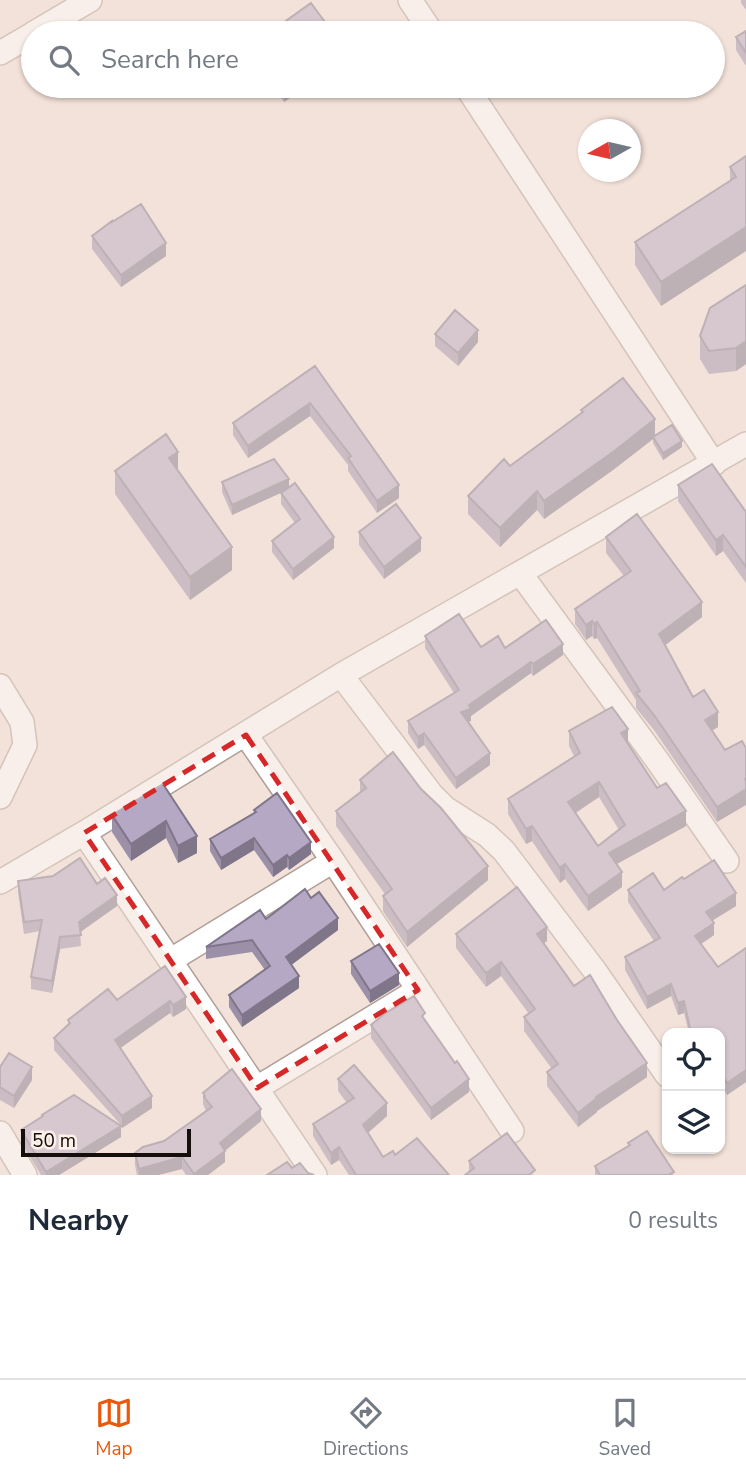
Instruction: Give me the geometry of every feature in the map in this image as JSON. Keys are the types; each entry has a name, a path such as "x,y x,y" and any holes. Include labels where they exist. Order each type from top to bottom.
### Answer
{"street":[{"path":"54,21 90,0"},
{"path":"410,0 424,21"},
{"path":"0,54 21,41"},
{"path":"474,98 713,464"},
{"path":"0,882 341,675 746,444"},
{"path":"520,573 657,760 727,861"},
{"path":"341,675 432,795 445,808 487,835 504,851 595,971 662,1068"},
{"path":"0,685 22,722 25,745 0,797"},
{"path":"246,735 512,1131"},
{"path":"84,833 315,1175"},
{"path":"171,960 333,861"},
{"path":"257,1088 418,990"},
{"path":"0,1133 25,1175"}],"highlighted area":[{"path":"246,735 418,990 257,1088 84,833"}],"building":[{"path":"311,3 324,21 286,21"},
{"path":"746,31 746,53 736,37"},
{"path":"746,156 746,227 661,282 635,242 736,177 730,167"},
{"path":"141,204 166,243 121,275 92,236"},
{"path":"746,285 746,341 736,348 709,351 700,336 710,308"},
{"path":"455,310 478,330 458,353 435,334"},
{"path":"315,366 399,485 377,501 348,458 351,456 310,403 248,446 233,423"},
{"path":"623,378 655,419 613,452 544,501 537,491 500,528 468,496 504,459 510,466 583,412 581,410"},
{"path":"672,425 682,441 663,453 653,437"},
{"path":"166,434 178,452 169,458 232,547 190,577 115,471"},
{"path":"274,459 289,479 232,505 222,482"},
{"path":"712,464 746,512 746,567 723,535 716,540 678,485"},
{"path":"295,483 334,537 293,569 272,541 300,519 281,493"},
{"path":"396,504 421,538 384,567 359,532"},
{"path":"637,514 702,602 659,634 693,697 704,690 718,712 705,720 725,750 742,741 746,748 746,789 717,807 636,693 640,691 597,622 594,624 592,621 586,625 575,609 631,571 606,537"},
{"path":"459,614 481,647 498,636 505,648 546,620 563,644 533,664 531,662 469,705 471,709 461,712 490,753 456,778 424,733 418,737 408,721 459,690 425,636"},
{"path":"612,707 628,729 621,733 657,788 666,783 686,811 609,853 622,872 588,896 565,864 560,868 532,826 526,829 508,799 580,753 569,731","holes":["599,782 625,825 598,846 568,802"]},
{"path":"393,752 421,789 441,808 488,866 407,932 383,896 392,889 336,811 366,788 360,780"},
{"path":"163,784 197,836 178,846 166,821 131,844 112,815"},
{"path":"277,793 311,842 289,858 287,855 273,865 254,838 221,858 210,839 256,812 254,810"},
{"path":"80,858 97,884 105,878 117,895 79,922 81,935 60,937 52,981 31,977 42,920 24,922 18,881 53,876"},
{"path":"714,860 736,893 706,912 714,923 695,936 718,967 746,948 746,1070 727,1083 725,1028 690,1028 684,1001 678,1003 671,984 647,997 625,957 660,938 628,890 653,873 664,890 682,877 684,879"},
{"path":"517,887 547,927 537,934 574,986 590,975 647,1063 596,1097 578,1113 547,1072 558,1064 524,1017 535,1009 501,962 486,973 456,934"},
{"path":"305,889 311,898 319,892 338,918 286,957 299,976 242,1015 229,995 270,966 252,940 206,947 260,910 266,919"},
{"path":"379,944 399,973 370,991 351,961"},
{"path":"165,966 186,997 173,1005 170,1001 115,1040 152,1096 122,1116 54,1038 70,1023 68,1020 108,989 117,1000"},
{"path":"414,996 425,1013 422,1016 469,1079 431,1108 371,1025"},
{"path":"9,1053 32,1067 14,1096 0,1087 0,1067"},
{"path":"354,1065 387,1103 363,1125 383,1157 393,1151 395,1155 417,1138 449,1175 356,1175 339,1147 331,1153 313,1124 354,1098 338,1079"},
{"path":"232,1069 261,1109 220,1143 225,1151 194,1174 182,1157 139,1169 135,1153 143,1147 164,1141 212,1107 203,1093"},
{"path":"74,1095 121,1126 46,1172 21,1130"},
{"path":"647,1131 674,1172 671,1175 600,1175 595,1166 630,1145 628,1143"},
{"path":"507,1133 535,1170 529,1175 465,1175 474,1168 469,1161"},
{"path":"287,1162 292,1168 300,1163 308,1173 314,1175 267,1175"}]}
